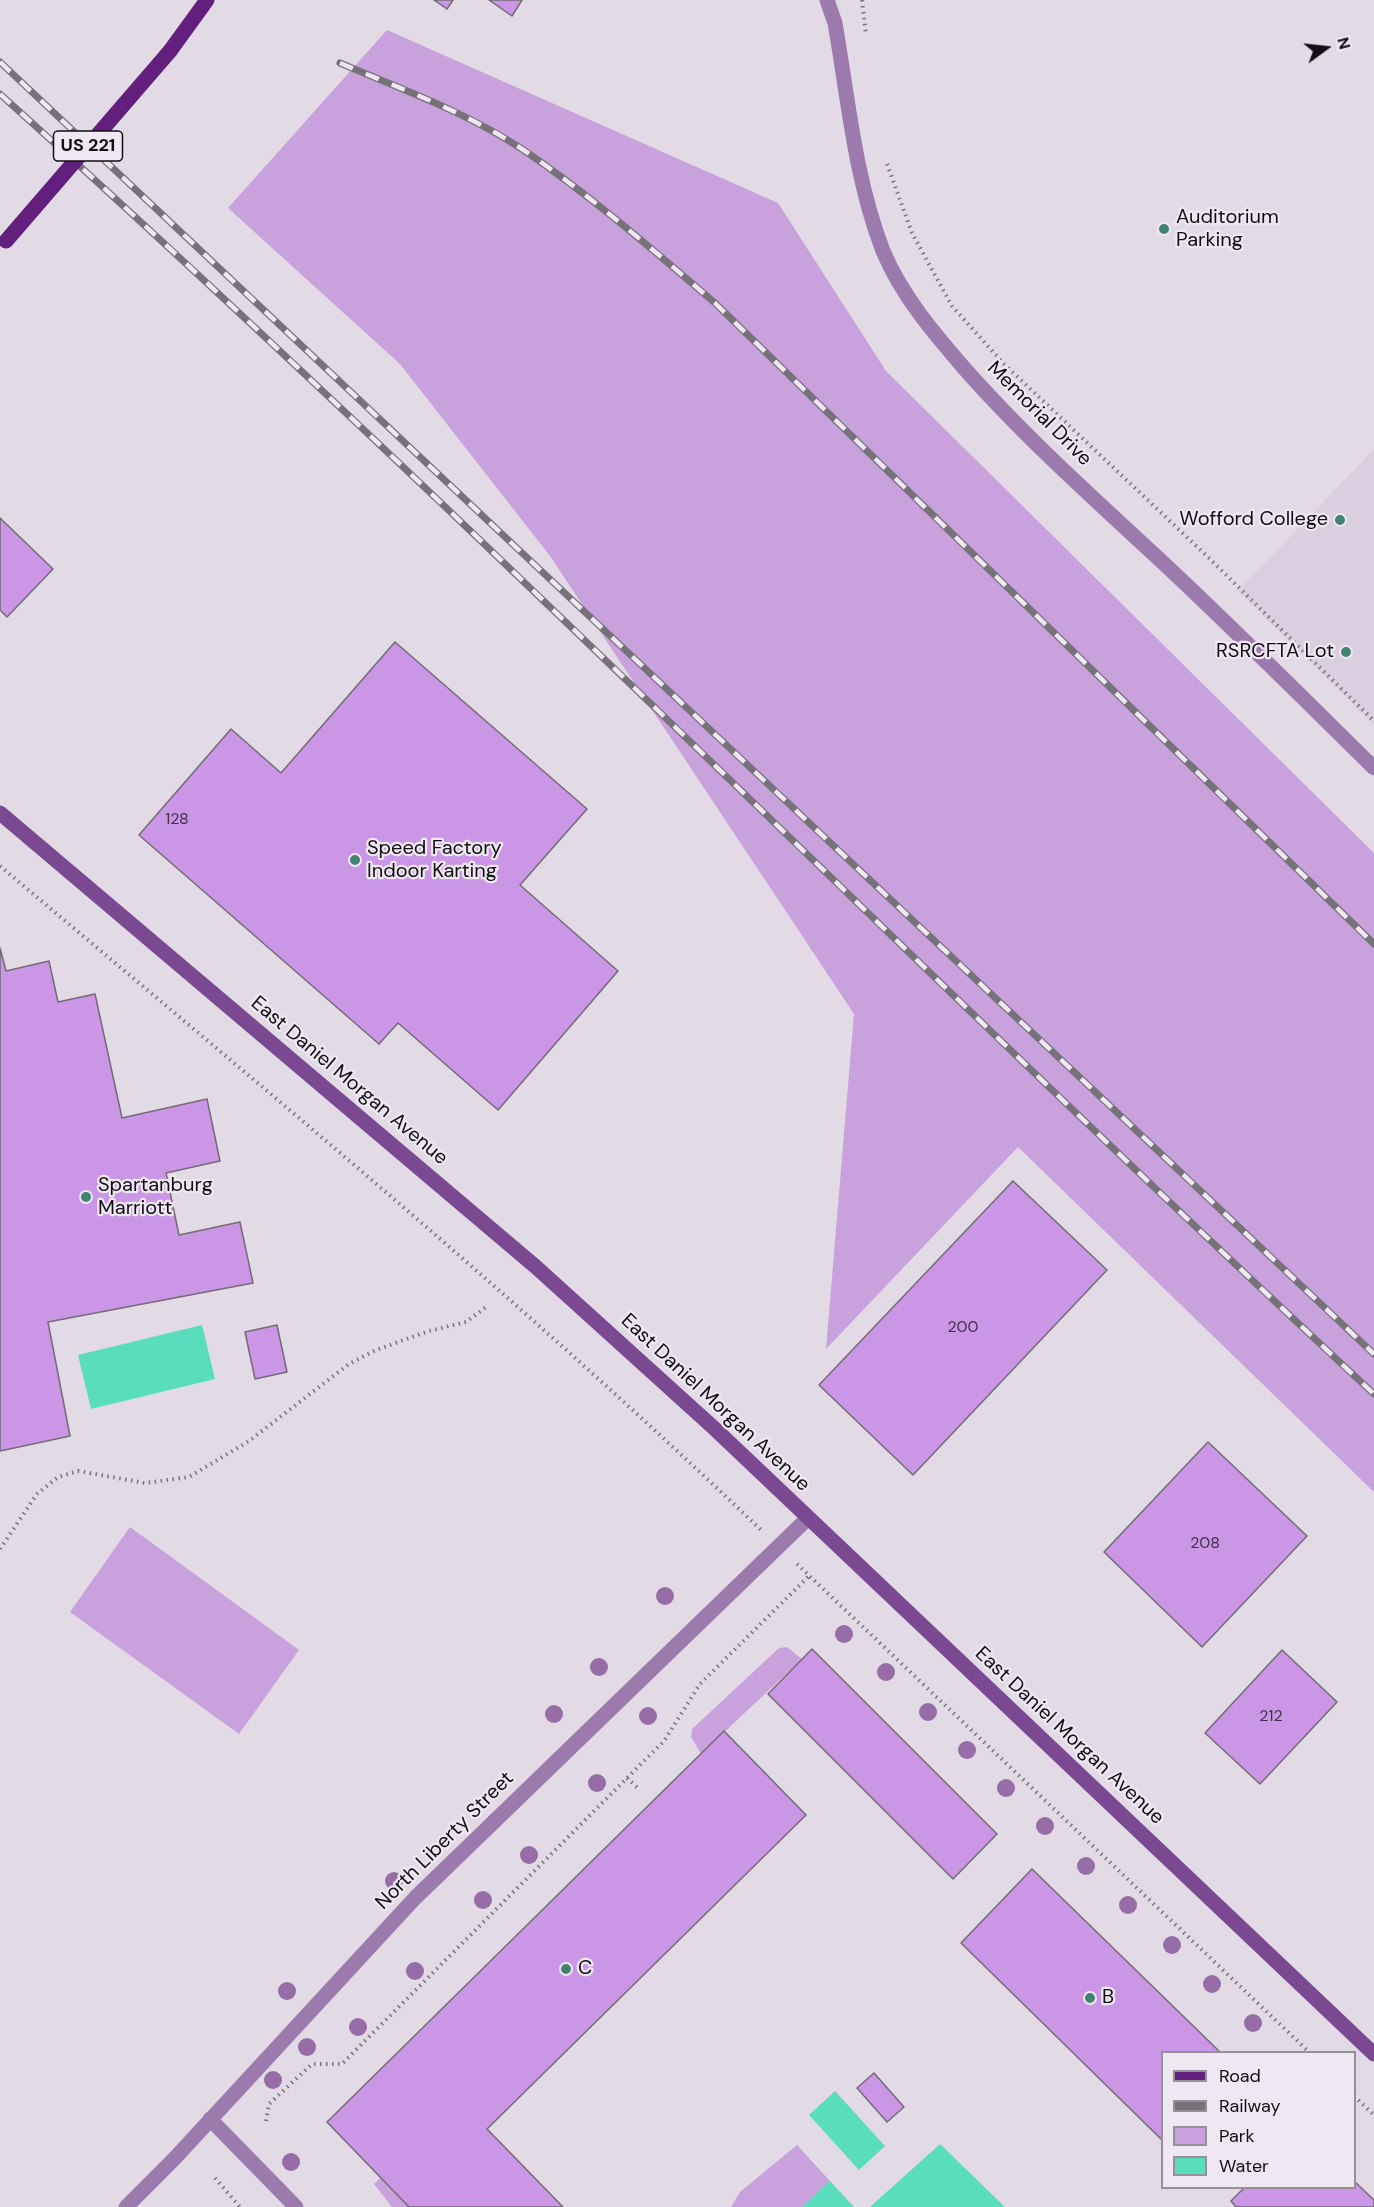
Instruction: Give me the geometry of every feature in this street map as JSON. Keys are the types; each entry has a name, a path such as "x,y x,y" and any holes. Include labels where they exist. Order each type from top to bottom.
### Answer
{"main road":[{"name":"US 221","path":"3,244 170,51 207,0"},
{"name":"East Daniel Morgan Avenue","path":"0,813 536,1267 715,1429 1374,2054"}],"street":[{"name":"Memorial Drive","path":"827,0 835,22 870,212 884,252 902,290 926,324 983,390 1056,463 1212,609 1374,768"},
{"name":"North Liberty Street","path":"126,2207 415,1898 808,1518"},
{"path":"210,2119 296,2207"}],"path":[{"path":"862,0 867,40"},
{"path":"886,160 912,233 952,306 1004,364 1203,552 1374,721"},
{"path":"0,866 447,1245 687,1458 731,1501"},
{"path":"0,1549 37,1494 58,1476 78,1471 145,1483 189,1477 249,1441 350,1364 376,1350 429,1331 466,1322 486,1307"},
{"path":"266,2121 269,2104 312,2064 342,2064 664,1741 700,1684 810,1576 1308,2051"},
{"path":"627,1778 640,1790"},
{"path":"1356,2098 1374,2115"},
{"path":"215,2178 240,2207"}],"shaded area":[{"name":"Wofford College","path":"1374,449 1374,725 1238,591"}],"green space":[{"path":"387,30 778,203 886,371 1374,853 1374,1492 1018,1147 826,1349 854,1014 550,556 400,364 228,208"},
{"path":"130,1527 299,1650 239,1734 70,1612"},
{"path":"787,1647 802,1659 701,1754 691,1737 692,1729 779,1648"},
{"path":"797,2145 830,2181 802,2207 731,2207 740,2192"},
{"path":"380,2178 409,2207 392,2207 374,2184"}],"water":[{"path":"202,1325 215,1379 91,1409 78,1355"},
{"path":"835,2091 885,2146 859,2170 809,2115"},
{"path":"940,2144 1005,2207 870,2207"},
{"path":"830,2181 854,2207 802,2207"}],"building":[{"path":"434,0 453,0 447,9"},
{"path":"489,0 522,0 512,16"},
{"path":"0,518 53,569 7,617 0,610"},
{"name":"Speed Factory Indoor Karting","path":"395,642 587,809 520,885 618,971 498,1110 398,1023 379,1044 139,835 231,729 281,773"},
{"name":"Spartanburg Marriott","path":"0,948 6,971 49,961 58,1002 95,994 122,1118 207,1099 220,1161 166,1173 179,1235 240,1222 253,1283 48,1322 70,1436 0,1451"},
{"path":"1013,1181 1107,1270 913,1475 819,1385"},
{"path":"277,1325 287,1372 255,1379 245,1332"},
{"path":"1208,1442 1307,1536 1202,1647 1104,1552"},
{"path":"812,1649 997,1834 953,1879 768,1694"},
{"path":"1282,1650 1337,1702 1260,1784 1205,1733"},
{"name":"C","path":"724,1731 806,1815 487,2129 563,2207 409,2207 327,2122"},
{"name":"B","path":"1032,1869 1219,2051 1161,2051 1161,2139 961,1943"},
{"path":"874,2073 904,2107 887,2122 857,2088"},
{"path":"1356,2183 1374,2200 1374,2207 1236,2207 1231,2201 1243,2189 1356,2189"}],"railway":[{"path":"0,62 1374,1354"},
{"path":"340,63 433,102 479,124 522,149 620,223 715,303 1374,944"},
{"path":"0,94 348,414 1030,1069 1374,1394"}],"place":[{"name":"Auditorium Parking","path":"1164,229"},
{"name":"Wofford College","path":"1340,520"},
{"name":"RSRCFTA Lot","path":"1346,652"},
{"name":"Speed Factory Indoor Karting","path":"355,860"},
{"name":"Spartanburg Marriott","path":"86,1197"},
{"name":"C","path":"566,1969"},
{"name":"B","path":"1090,1998"}]}
